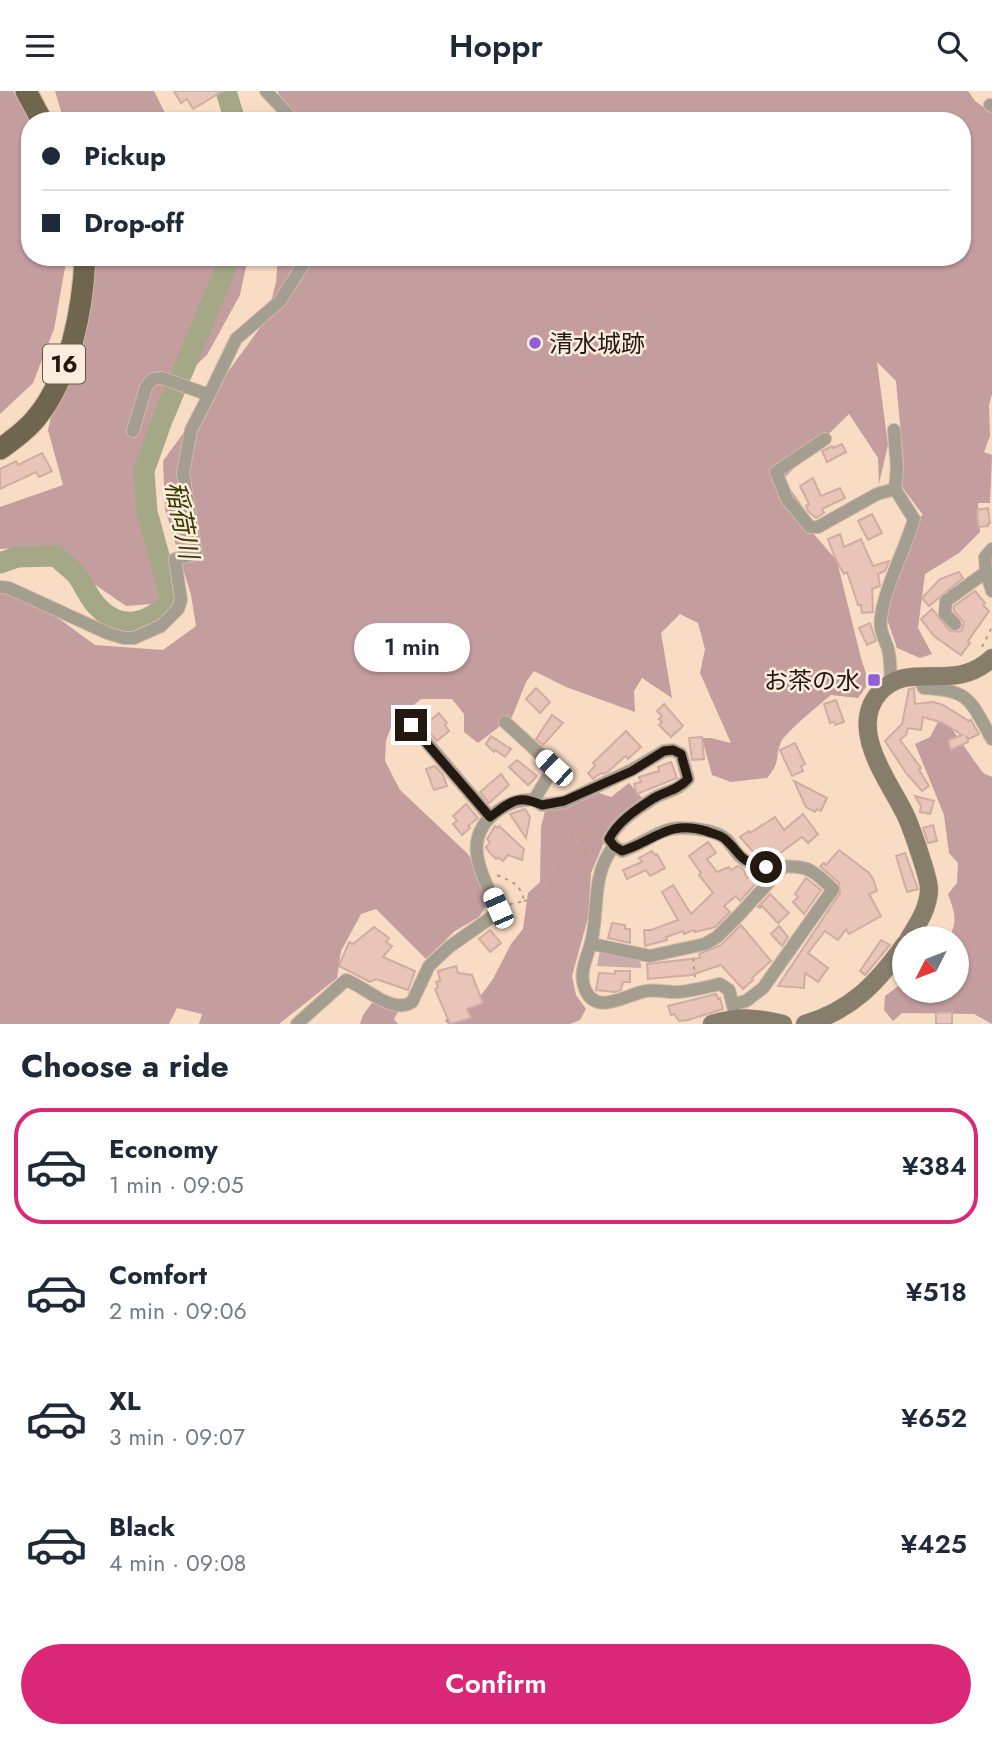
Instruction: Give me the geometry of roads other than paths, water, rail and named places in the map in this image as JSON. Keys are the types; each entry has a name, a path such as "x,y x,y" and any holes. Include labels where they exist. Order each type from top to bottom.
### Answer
{"main road":[{"path":"26,91 36,112"},
{"path":"40,91 50,112"},
{"name":"16","path":"0,432 27,408 40,388 67,310 71,266"},
{"name":"16","path":"0,449 38,416 58,382 79,316 85,266"}],"street":[{"path":"267,91 286,112"},
{"path":"0,587 9,588 98,629 124,638 134,638 146,633 171,618 181,600 175,559 196,554 183,474 191,429 204,394 236,339 280,301 302,266"},
{"path":"133,431 146,387 153,379 162,379 204,394"},
{"path":"891,682 888,651 881,627 882,613 900,553 914,519 895,489 897,468 894,430"},
{"path":"825,439 776,472 787,499 810,527 818,527 877,494 895,489"},
{"path":"992,549 985,557 992,591"},
{"path":"955,624 945,614 946,601 986,572"},
{"path":"917,926 929,888 906,815 875,761 868,728 869,715 875,699 891,682 904,677 942,677 972,673 992,658"},
{"path":"918,676 924,688 947,689 962,694 981,718 992,739"},
{"path":"505,722 554,768 534,800"},
{"path":"411,725 490,817"},
{"path":"297,1024 346,981 396,1006 407,1005 412,1002 429,966 449,947 496,914 498,908 480,867 476,849 478,836 490,817 520,799 534,800 542,805 564,801 632,771 664,751 673,750 681,754 688,779 682,786 655,797 614,828 600,872 592,944 581,975 584,988 589,997 598,1002 612,1003 646,991 677,992 720,984 729,991 734,1011"},
{"path":"611,843 622,851 634,848 666,830 699,829 725,838 740,858 751,863 807,869 833,889 763,988 712,1024"},
{"path":"592,944 650,956 705,944 717,937 782,868"},
{"path":"805,1024 855,1001 892,962"},
{"path":"734,1011 783,1024"}],"waterway":[{"name":"稲荷川","path":"226,91 232,112"},
{"name":"稲荷川","path":"0,563 17,557 56,556 76,574 97,606 116,620 125,622 135,622 154,615 171,599 147,512 144,471 226,266"}],"place":[{"name":"清水城跡","path":"535,343"},
{"name":"お茶の水","path":"874,680"}]}
